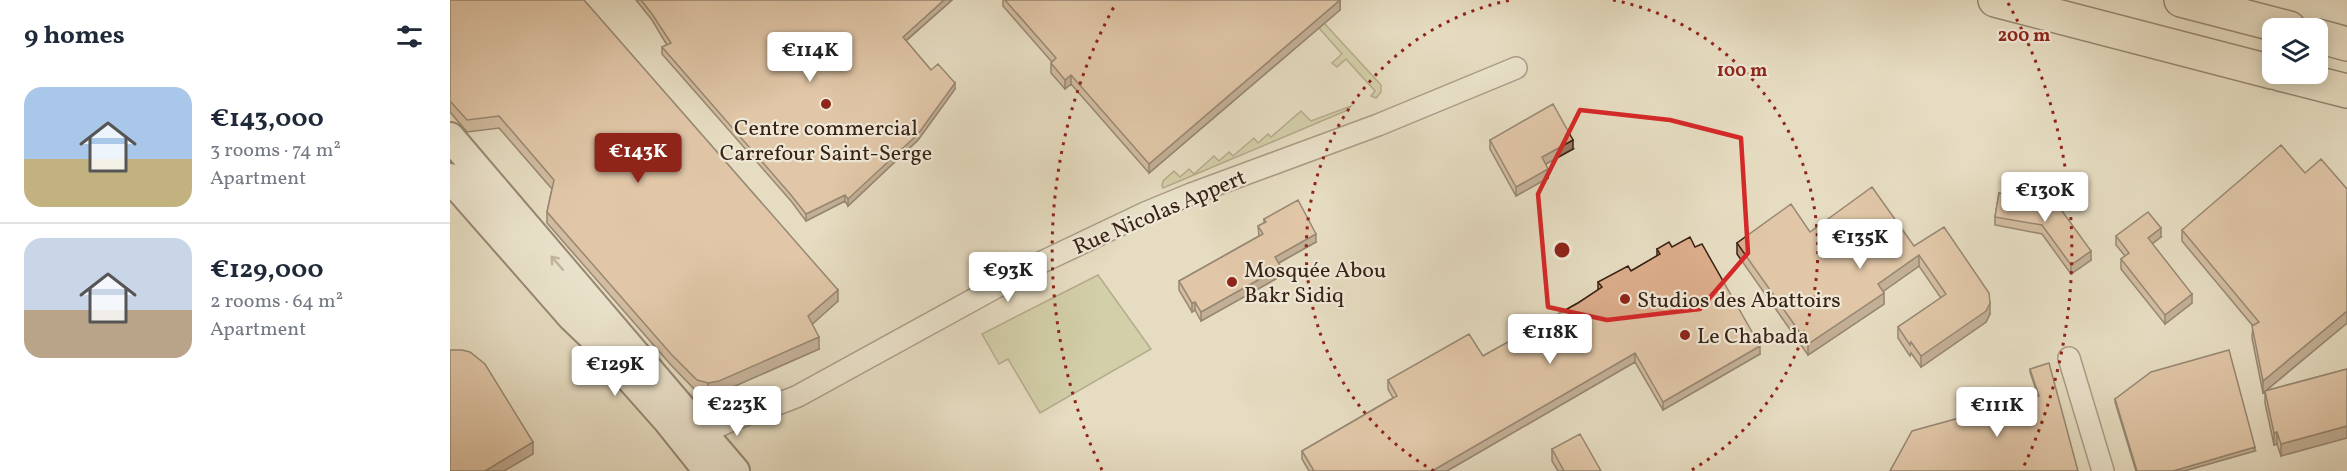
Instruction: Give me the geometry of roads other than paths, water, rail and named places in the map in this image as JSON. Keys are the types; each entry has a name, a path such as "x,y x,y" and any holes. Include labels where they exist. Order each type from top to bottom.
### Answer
{"highway":[{"path":"1995,0 2262,69"},
{"path":"2078,0 2262,51"},
{"path":"2181,0 2262,21"},
{"path":"2328,39 2347,44"},
{"path":"2328,69 2347,74"},
{"path":"2319,84 2347,91"}],"main road":[{"path":"450,137 463,189 572,317 696,440 735,471"},
{"path":"696,440 708,471"}],"street":[{"name":"Rue Nicolas Appert","path":"696,440 719,424 798,396 1042,262 1145,213 1378,125 1516,68"},
{"path":"2069,358 2103,471"}],"place":[{"name":"Centre commercial Carrefour Saint-Serge","path":"826,104"},
{"name":"Mosquée Abou Bakr Sidiq","path":"1232,282"},
{"name":"Studios des Abattoirs","path":"1625,299"},
{"name":"Le Chabada","path":"1685,335"}]}
